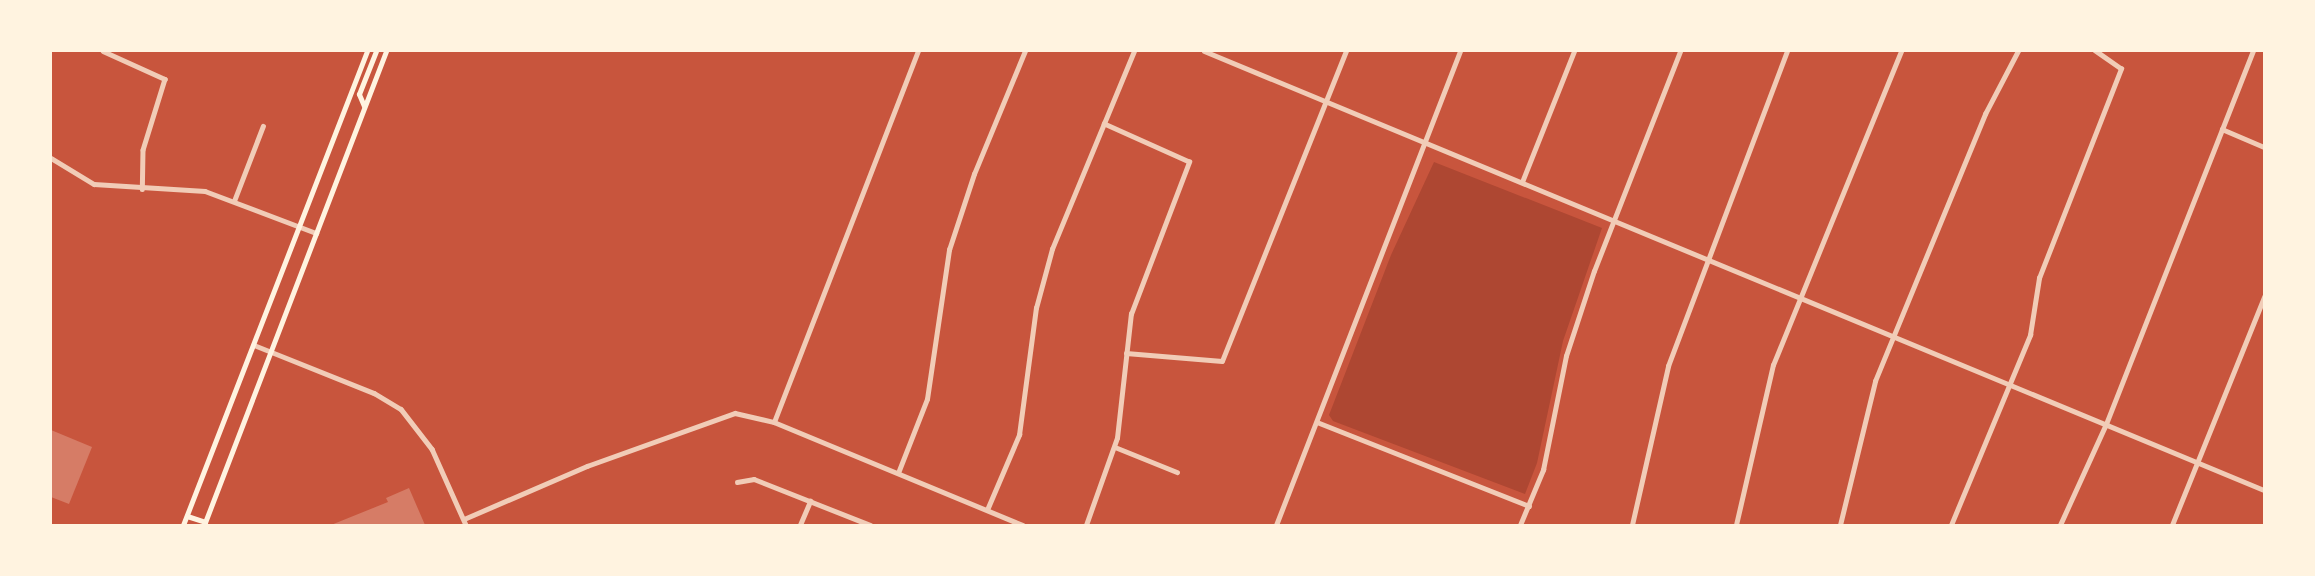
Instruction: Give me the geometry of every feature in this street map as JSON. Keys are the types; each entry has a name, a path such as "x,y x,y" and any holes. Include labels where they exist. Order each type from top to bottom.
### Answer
{"main road":[{"path":"183,525 367,51"},
{"path":"365,107 359,94 376,51"},
{"path":"187,516 205,524 386,51"}],"street":[{"path":"103,51 165,79 143,150 142,189"},
{"path":"775,422 918,51"},
{"path":"898,473 927,399 949,250 974,174 1025,51"},
{"path":"987,510 1019,435 1036,308 1052,249 1134,51"},
{"path":"1204,51 2264,490"},
{"path":"1126,353 1222,361 1346,51"},
{"path":"1276,525 1460,51"},
{"path":"1522,182 1574,51"},
{"path":"1520,525 1543,470 1566,356 1614,221 1680,51"},
{"path":"1632,525 1668,366 1706,259 1787,51"},
{"path":"1736,525 1758,419 1800,298 1901,51"},
{"path":"1840,525 1864,418 1894,337 1985,114 2018,51"},
{"path":"1951,525 2030,335 2039,278 2121,69 2095,51"},
{"path":"2060,525 2106,424 2253,51"},
{"path":"1086,525 1115,447 1126,353 1138,293 1189,162 1104,124"},
{"path":"234,201 263,126"},
{"path":"2222,129 2264,147"},
{"path":"51,158 94,184 142,189 186,187 234,201 316,233"},
{"path":"2174,525 2264,297"},
{"path":"254,345 374,393 401,409 432,449 466,525"},
{"path":"464,519 719,415 747,413 775,422 1023,525"},
{"path":"1317,422 1530,506"},
{"path":"1115,447 1177,472"},
{"path":"737,482 754,479 870,525"},
{"path":"800,525 810,501"}],"shaded area":[{"path":"1434,162 1602,228 1563,341 1537,463 1525,494 1333,421 1329,415 1391,255"}],"building":[{"path":"51,430 92,447 69,504 51,497"},
{"path":"409,488 425,525 331,525 388,502 386,498"}]}
